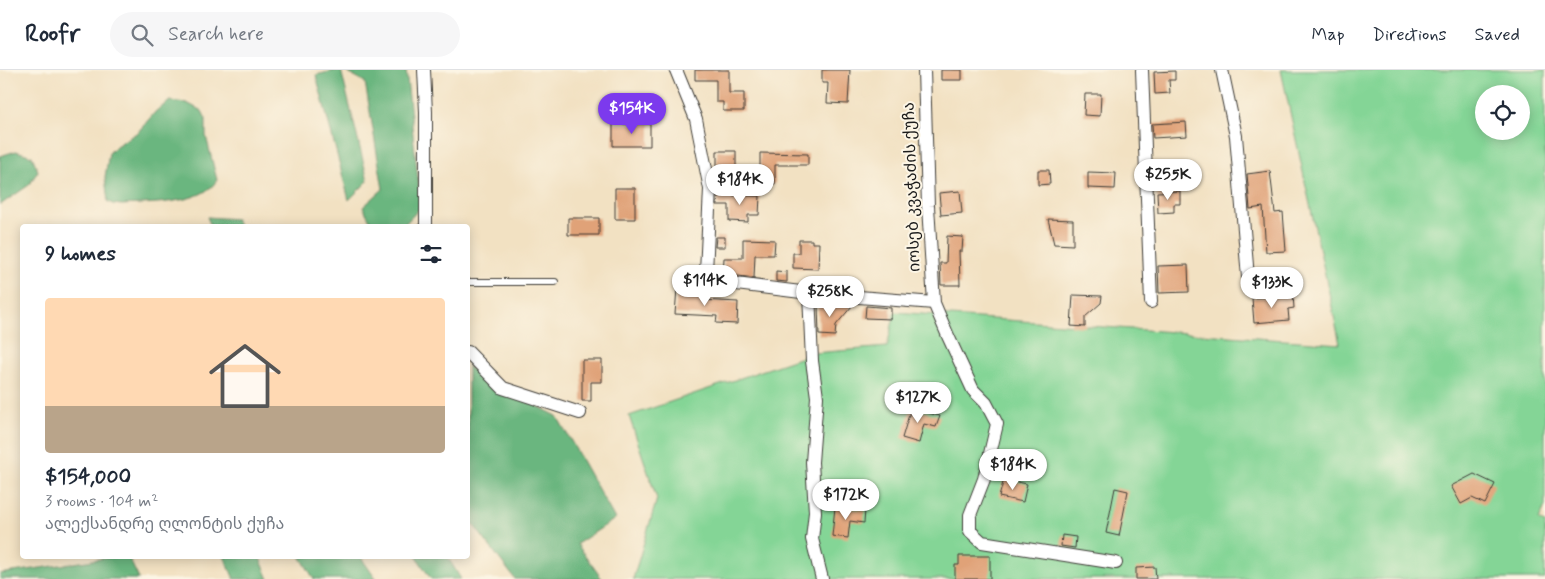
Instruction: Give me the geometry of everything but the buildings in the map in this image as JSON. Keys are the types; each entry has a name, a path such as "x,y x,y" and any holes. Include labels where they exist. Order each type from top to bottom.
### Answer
{"street":[{"path":"424,70 426,224"},
{"path":"676,70 696,119 710,189 706,272 712,281 934,303"},
{"name":"იოსებ კვაჭაძის ქუჩა","path":"924,70 928,206 934,303 974,390 986,402 997,424 984,479 970,515 970,531 982,542 1116,563"},
{"path":"1142,70 1151,302"},
{"path":"1222,70 1236,136 1249,289"},
{"path":"809,292 812,361 817,397 812,462 815,512 812,539 822,579"},
{"path":"470,354 503,388 580,413"}],"lane":[{"path":"470,282 555,282"}],"green space":[{"path":"341,70 368,181 349,200 316,75"},
{"path":"348,70 406,70 421,207 405,224 372,224 363,207 383,189 365,82 348,73"},
{"path":"1281,70 1545,70 1545,506 1539,520 1545,523 1545,579 633,579 657,499 629,416 814,353 887,347 895,312 1340,344"},
{"path":"170,101 187,103 202,111 206,119 206,136 217,180 210,188 200,194 174,201 122,205 108,202 105,177 109,153 116,146 138,132 156,111"},
{"path":"16,151 32,156 38,171 29,185 0,205 0,156"},
{"path":"207,217 236,219 238,224 210,224"},
{"path":"470,368 481,377 557,416 615,519 577,544 602,579 515,579 470,521"},
{"path":"100,559 129,559 139,579 0,579 0,574"},
{"path":"225,559 260,559 269,579 234,579"},
{"path":"302,559 362,559 376,579 314,579"},
{"path":"418,559 449,559 461,579 431,579"}]}
